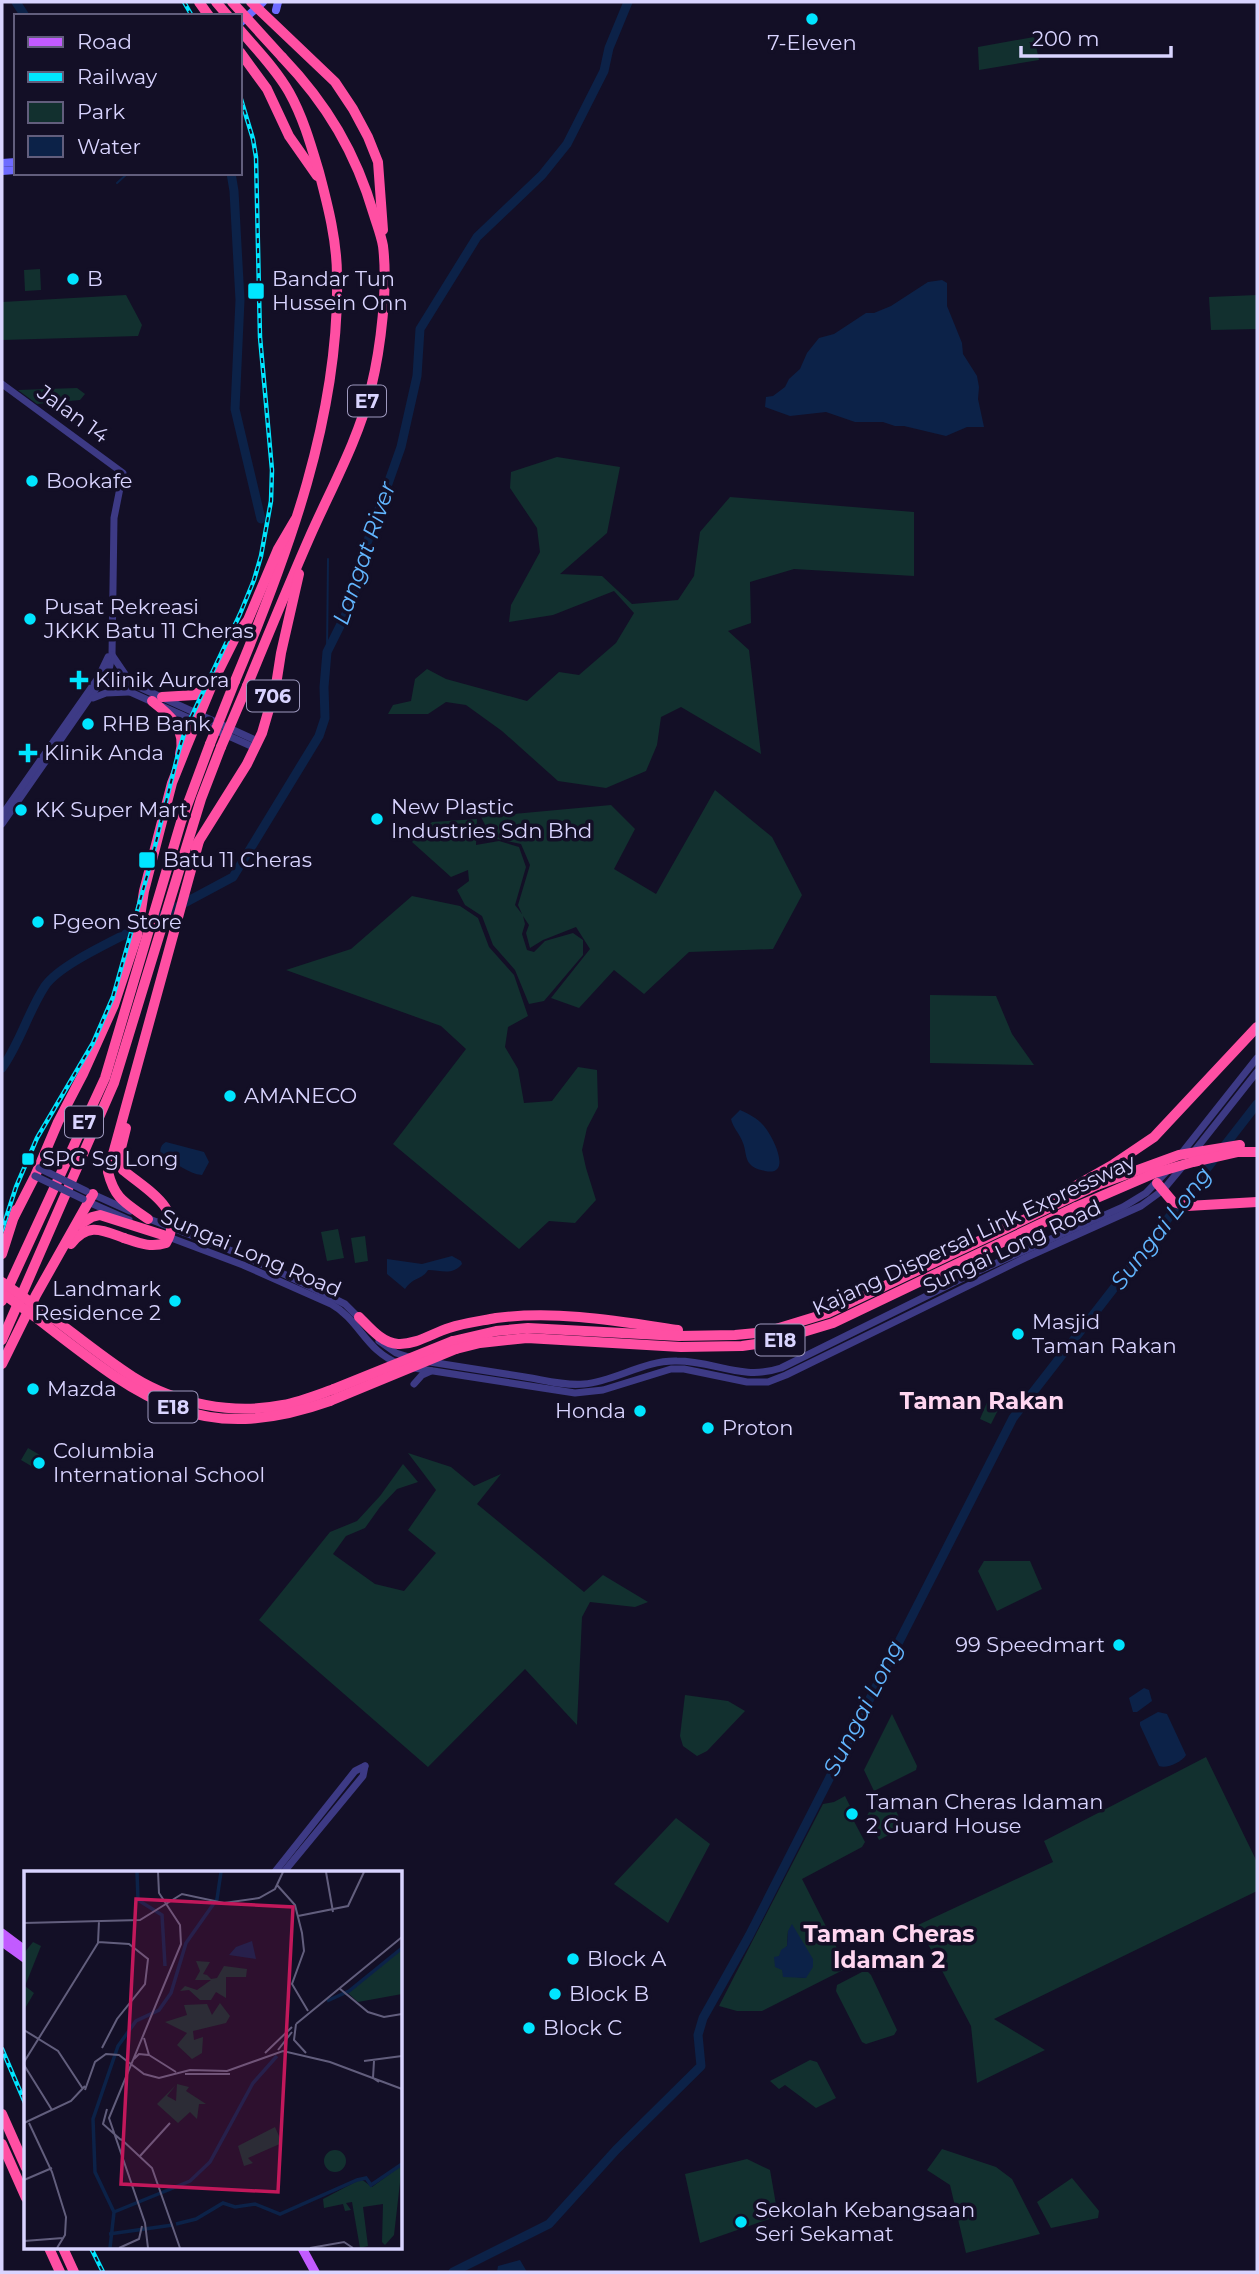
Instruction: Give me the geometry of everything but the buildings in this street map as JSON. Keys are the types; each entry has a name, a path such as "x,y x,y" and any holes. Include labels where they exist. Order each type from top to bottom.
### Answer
{"highway":[{"name":"E7","path":"2,1301 104,1077 153,889 216,746 247,686 359,425 371,388 379,343 385,276 383,244 368,192 343,135 304,80 232,2"},
{"path":"255,3 335,82 354,109 378,162 383,244"},
{"name":"E7","path":"2,1340 114,1083 175,888 235,681 279,572 329,390 337,276 332,222 308,134 295,103 271,66 242,32"},
{"path":"242,55 260,78 289,136 322,184"},
{"path":"242,64 260,78"},
{"path":"173,783 214,680 235,638 248,620 278,549 295,520"},
{"path":"179,872 241,772 289,614 305,548"},
{"name":"706","path":"241,772 253,753 269,712 289,614"},
{"path":"157,699 195,695 214,680"},
{"path":"14,1217 58,1122 115,1014 140,938 153,889 174,770 182,746 178,725 157,699"},
{"path":"148,1219 120,1199 112,1188 108,1172 200,841"},
{"path":"1013,1225 1043,1204 1134,1152 1153,1136 1257,1027"},
{"path":"43,1283 79,1234 88,1230 101,1229 150,1246 166,1243 172,1227 171,1214 165,1205 122,1170 119,1156 127,1122 127,1103"},
{"path":"2,1254 21,1193 37,1155 58,1122"},
{"name":"Kajang Dispersal Link Expressway","path":"2,1282 120,1381 141,1393 190,1413 226,1419 261,1419 286,1415 330,1401 454,1345 527,1338 681,1347 742,1346 800,1335 844,1318 1076,1207 1155,1173 1257,1144"},
{"name":"Kajang Dispersal Link Expressway","path":"2,1293 135,1378 201,1405 254,1409 284,1405 334,1389 496,1331 528,1328 678,1336 766,1332 828,1313 1097,1185 1179,1155 1239,1149 1257,1152"},
{"path":"1160,1187 1173,1202 1187,1206 1257,1202"},
{"path":"2,1363 73,1232 88,1197"},
{"path":"73,1232 83,1221 100,1215 163,1235"},
{"path":"359,1317 381,1338 398,1344 410,1343 476,1322 546,1315 735,1335"},
{"path":"2,2114 24,2164"},
{"path":"2,2144 24,2193"},
{"path":"2,2151 15,2173"},
{"path":"50,2250 60,2272"},
{"path":"64,2250 74,2272"}],"main road":[{"path":"236,14 255,3"},
{"path":"242,20 255,3"},
{"path":"2,1933 24,1950"},
{"path":"2,1942 24,1958"},
{"path":"303,2250 315,2272"}],"street":[{"name":"Jalan 14","path":"2,384 123,473 114,518 112,653"},
{"path":"2,824 89,700 112,653"},
{"path":"112,653 133,689"},
{"path":"103,675 252,742"},
{"path":"2,814 103,675"},
{"path":"89,700 106,692 133,689"},
{"name":"Sungai Long Road","path":"88,1197 232,1251 335,1298 359,1317 383,1345 414,1359 570,1384 599,1382 645,1366 672,1361 687,1361 747,1374 768,1373 965,1276 1123,1207 1160,1187 1257,1058"},
{"name":"Sungai Long Road","path":"37,1172 163,1235 243,1265 331,1304 353,1322 367,1342 381,1355 408,1367 575,1393 603,1390 671,1369 684,1369 747,1382 768,1382 1025,1258 1130,1212 1160,1187 1257,1072"},
{"path":"408,1367 414,1384 431,1370"},
{"path":"276,1871 355,1772 365,1766 363,1776 285,1871"}],"green space":[{"path":"1034,37 1039,60 979,70 978,47"},
{"path":"40,269 41,290 25,291 24,270"},
{"path":"126,295 142,325 138,336 2,340 2,302"},
{"path":"1257,295 1257,329 1211,330 1209,297"},
{"path":"77,388 85,394 80,400 37,404 18,390"},
{"path":"557,457 620,467 607,533 560,574 602,576 632,604 678,600 694,576 700,532 730,497 914,512 914,576 794,569 750,582 751,623 728,631 749,650 761,754 681,707 661,717 657,745 646,771 606,788 558,781 502,731 466,705 446,702 428,714 388,714 393,705 411,701 415,679 427,669 446,679 527,701 559,672 579,675 616,643 634,613 614,591 553,615 509,622 511,605 540,552 537,528 510,488 511,472"},
{"path":"715,790 772,837 802,895 773,949 689,952 644,994 614,970 579,1008 551,998 590,949 576,927 543,940 530,948 526,933 529,925 523,916 525,924 522,934 527,950 534,952 545,941 573,933 583,940 583,955 544,1001 529,1004 515,970 493,945 482,916 465,905 457,890 469,881 468,870 451,877 412,842 432,822 477,819 476,845 499,841 519,847 526,867 515,905 522,914 518,905 530,865 521,844 492,838 481,817 611,805 635,829 614,869 656,894"},
{"path":"412,896 460,906 478,918 489,947 514,975 528,1016 508,1027 505,1047 518,1069 524,1103 552,1101 578,1067 597,1070 598,1107 587,1128 582,1150 596,1200 575,1223 549,1221 519,1249 393,1144 466,1049 441,1026 286,970 351,949"},
{"path":"930,995 996,996 1012,1034 1034,1065 930,1063"},
{"path":"338,1229 344,1258 327,1261 321,1232"},
{"path":"365,1236 368,1261 355,1263 351,1238"},
{"path":"988,1400 1000,1406 991,1424 980,1419"},
{"path":"28,1448 45,1458 38,1470 21,1460"},
{"path":"408,1453 451,1467 474,1486 501,1474 477,1504 584,1592 603,1575 648,1602 635,1607 590,1602 582,1617 577,1725 525,1669 428,1767 259,1620 330,1532 357,1521 380,1496 403,1464 418,1482 397,1489 365,1528 346,1536 333,1554 375,1584 404,1591 436,1553 408,1530 436,1490"},
{"path":"984,1561 1030,1561 1042,1589 997,1611 978,1571"},
{"path":"685,1695 728,1701 745,1711 707,1751 697,1756 683,1746 680,1736"},
{"path":"892,1714 917,1766 916,1770 874,1791 864,1770"},
{"path":"1206,1757 1257,1862 1257,1891 994,2019 1045,2050 977,2083 971,2026 918,1925 1053,1862 1044,1841"},
{"path":"845,1796 851,1808 848,1810 865,1842 862,1847 802,1879 847,1968 762,2011 737,2011 719,2006 823,1804","holes":["788,1931 806,1978 790,1976 782,1968 779,1956 787,1946"]},
{"path":"891,1801 904,1827 879,1840 867,1816 869,1812"},
{"path":"676,1818 710,1844 668,1923 614,1884"},
{"path":"862,1972 871,1975 897,2030 894,2035 866,2044 862,2042 836,1991 837,1985"},
{"path":"810,2060 817,2062 836,2098 816,2108 785,2085 779,2089 770,2081"},
{"path":"942,2149 996,2167 1012,2179 1040,2234 966,2253 950,2185 927,2170"},
{"path":"747,2159 770,2170 778,2216 700,2243 685,2174"},
{"path":"1072,2178 1099,2211 1098,2218 1051,2228 1037,2202"}],"water":[{"path":"942,280 947,283 947,306 962,343 963,354 977,376 978,399 984,427 967,427 946,436 883,422 855,422 826,412 790,416 765,407 766,397 773,396 785,387 819,338 834,334 866,313 874,313 891,306 928,282"},
{"path":"740,1110 758,1120 771,1137 779,1161 778,1168 774,1171 753,1167 748,1162 742,1140 731,1119"},
{"path":"166,1142 204,1152 209,1162 202,1175 163,1159 160,1150"},
{"path":"452,1256 461,1261 462,1264 458,1268 446,1272 428,1270 405,1289 387,1274 387,1259 422,1264"},
{"path":"1144,1688 1149,1690 1152,1701 1133,1712 1129,1698"},
{"path":"1158,1712 1167,1714 1186,1755 1166,1767 1159,1766 1140,1725 1140,1722"},
{"path":"792,1924 813,1959 813,1967 806,1978 783,1977 782,1970 775,1967 774,1957 779,1956 781,1950 787,1946 788,1931"},
{"path":"520,2260 527,2272 497,2272 498,2266"}],"waterway":[{"path":"16,2 24,14"},
{"name":"Langat River","path":"162,915 233,877 319,736 325,718 327,652 352,602 366,546 401,447 417,376 420,329 477,237 542,175 567,144 604,71 609,48 628,2"},
{"path":"117,183 126,175"},
{"path":"231,175 240,300 235,409 261,519"},
{"path":"327,652 328,559"},
{"name":"Langat River","path":"2,1068 39,996 52,978 75,961 141,926"},
{"name":"Sungai Long","path":"453,2272 549,2224 616,2150 701,2066 698,2035 703,2018 749,1936 1013,1418 1257,1104"}],"railway":[{"path":"184,2 191,14"},
{"path":"2,1230 16,1187 37,1138 93,1043 113,997 186,728 240,614 261,556 271,501 272,470 260,337 256,157 242,103"},
{"path":"2,2049 24,2100"},
{"path":"92,2250 103,2272"}],"place":[{"name":"7-Eleven","path":"812,19"},
{"name":"B","path":"73,279"},
{"name":"Bandar Tun Hussein Onn","path":"256,291"},
{"name":"Bookafe","path":"32,481"},
{"name":"Pusat Rekreasi JKKK Batu 11 Cheras","path":"30,619"},
{"name":"Klinik Aurora","path":"79,680"},
{"name":"RHB Bank","path":"88,724"},
{"name":"Klinik Anda","path":"28,753"},
{"name":"KK Super Mart","path":"21,810"},
{"name":"New Plastic Industries Sdn Bhd","path":"377,819"},
{"name":"Batu 11 Cheras","path":"147,860"},
{"name":"Pgeon Store","path":"38,922"},
{"name":"AMANECO","path":"230,1096"},
{"name":"SPG Sg Long","path":"28,1159"},
{"name":"Landmark Residence 2","path":"175,1301"},
{"name":"Masjid Taman Rakan","path":"1018,1334"},
{"name":"Mazda","path":"33,1389"},
{"name":"Honda","path":"640,1411"},
{"name":"Proton","path":"708,1428"},
{"name":"Columbia International School","path":"39,1463"},
{"name":"99 Speedmart","path":"1119,1645"},
{"name":"Taman Cheras Idaman 2 Guard House","path":"852,1814"},
{"name":"Block A","path":"573,1959"},
{"name":"Block B","path":"555,1994"},
{"name":"Block C","path":"529,2028"},
{"name":"Sekolah Kebangsaan Seri Sekamat","path":"741,2222"}],"district":[{"name":"Taman Rakan","path":"982,1401"},
{"name":"Taman Cheras Idaman 2","path":"889,1947"}]}
